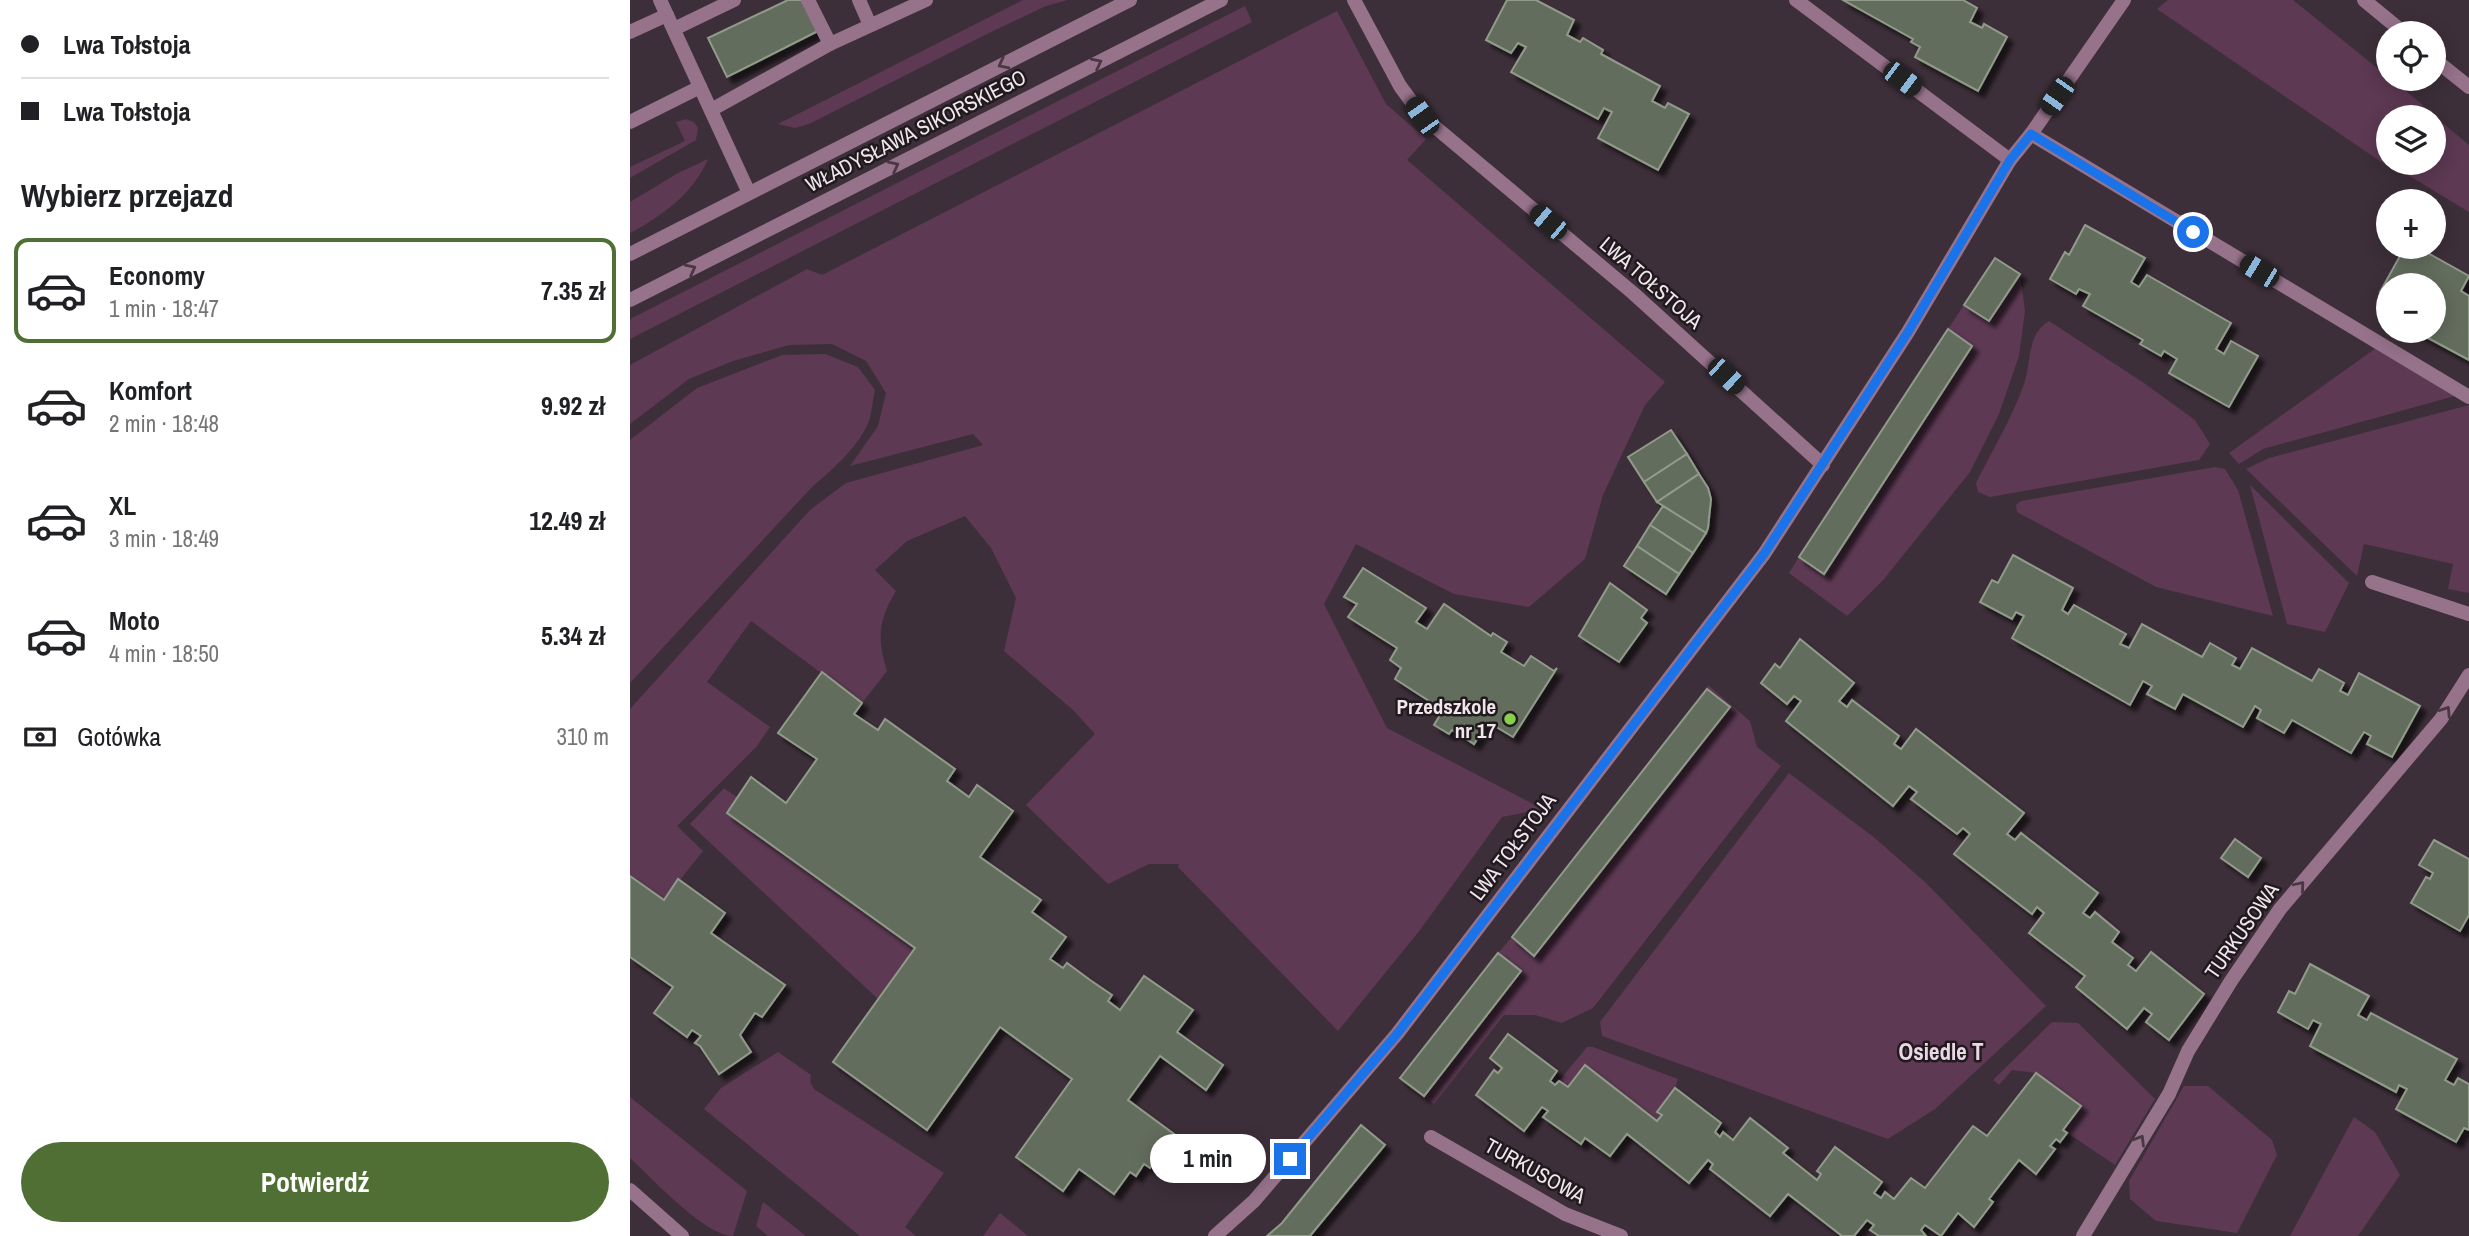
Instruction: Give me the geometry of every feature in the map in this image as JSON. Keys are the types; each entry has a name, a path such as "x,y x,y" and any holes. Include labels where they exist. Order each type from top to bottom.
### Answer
{"street":[{"path":"660,0 749,193"},
{"path":"674,29 734,0"},
{"path":"808,0 830,44"},
{"path":"859,0 870,25"},
{"path":"711,110 830,44 926,0"},
{"name":"WŁADYSŁAWA SIKORSKIEGO","path":"630,254 1130,0"},
{"name":"WŁADYSŁAWA SIKORSKIEGO","path":"630,300 1221,0"},
{"name":"LWA TOŁSTOJA","path":"1354,0 1400,86 1422,116 1633,293 1823,466"},
{"path":"1796,0 2010,160"},
{"name":"LWA TOŁSTOJA","path":"1215,1236 1254,1201 1397,1034 1764,554 1913,324 2010,160 2124,0"},
{"path":"2364,0 2389,21"},
{"path":"630,32 667,15"},
{"path":"2446,68 2469,88"},
{"path":"630,122 700,87"},
{"path":"2031,134 2469,397"},
{"path":"2372,582 2469,614"},
{"name":"TURKUSOWA","path":"2083,1236 2169,1094 2188,1051 2280,909 2441,719 2469,674"},
{"name":"TURKUSOWA","path":"1431,1137 1565,1214 1621,1236"},
{"path":"630,1190 682,1236"}],"shaded area":[{"path":"1023,0 1068,0 1046,6 987,34 809,124 795,128 778,124"},
{"path":"2168,0 2293,0 2376,67 2376,91 2406,91 2423,105 2376,105 2376,158 2157,9"},
{"path":"1245,6 1252,22 630,339 632,318"},
{"path":"1337,11 1386,104 1426,139 1407,160 1665,382 1645,405 1603,495 1585,559 1529,607 1454,594 1356,544 1324,604 1387,728 1543,809 1502,817 1420,930 1338,1031 1178,867 1179,864 1149,864 1108,884 1026,805 1095,734 1073,710 1004,651 1016,598 991,548 965,516 907,541 875,570 896,591 881,630 887,671 862,703 751,621 707,682 770,727 757,746 677,826 703,851 664,900 630,876 630,709 810,510 846,483 983,445 973,434 850,466 878,426 886,393 866,361 832,344 789,345 733,361 689,379 630,424 630,365 807,269 822,275"},
{"path":"686,119 694,122 698,128 696,140 630,178 630,167 685,141 676,122"},
{"path":"2446,126 2469,145 2469,212 2446,198 2446,189 2431,189 2408,175 2446,175"},
{"path":"708,159 694,183 675,203 630,233 630,202 678,173"},
{"path":"2020,274 2025,311 2019,356 1999,414 1970,472 1884,579 1847,616 1789,573 1799,557 1824,573 1972,346 1948,329 1964,305 1989,321"},
{"path":"2049,321 2195,420 2210,444 2199,460 1990,497 1978,492 1976,483 2008,422 2024,384 2033,341"},
{"path":"2376,348 2455,396 2263,449 2239,464 2229,453"},
{"path":"825,354 858,367 875,390 866,428 846,456 812,487 630,683 630,440 697,388 782,355"},
{"path":"2469,405 2469,593 2448,589 2453,564 2364,544 2357,576 2246,469 2269,458"},
{"path":"2215,467 2225,469 2238,490 2273,616 2156,587 2017,512 2016,505 2021,501"},
{"path":"2250,485 2349,583 2325,632 2287,624"},
{"path":"1708,685 1750,721 1757,747 1781,766 1593,1008 1562,1023 1535,1015 1504,1015 1434,1104 1424,1096 1521,972 1498,953 1512,937 1535,956 1730,708 1707,689"},
{"path":"1789,773 1876,839 1926,883 2046,1006 1935,1109 1888,1139 1602,1036 1600,1022"},
{"path":"724,788 738,798 728,814 915,948 878,999 690,824"},
{"path":"2052,1022 2078,1023 2155,1099 2115,1165 2063,1130 2080,1106 2036,1073 2012,1070 1999,1085 1993,1080"},
{"path":"1587,1047 1678,1079 1675,1088 1658,1111 1662,1115 1657,1121 1585,1066 1568,1087 1559,1081"},
{"path":"778,1052 811,1075 810,1082 814,1089 944,1173 905,1227 916,1236 860,1236 704,1109 721,1088"},
{"path":"2184,1086 2208,1086 2272,1140 2277,1155 2237,1233 2156,1221 2130,1199 2129,1181"},
{"path":"630,1097 747,1191 733,1236 708,1227 694,1217 630,1158"},
{"path":"2354,1117 2375,1132 2400,1175 2358,1236 2290,1236"},
{"path":"763,1202 806,1236 768,1236 756,1226"},
{"path":"1000,1213 1028,1236 983,1236"}],"building":[{"path":"788,0 804,0 818,31 727,77 708,38"},
{"path":"1507,0 1536,0 1574,20 1567,35 1580,42 1583,38 1603,50 1601,54 1660,86 1652,101 1665,108 1668,103 1689,114 1658,170 1598,138 1612,112 1604,108 1598,119 1511,72 1526,47 1518,43 1511,53 1486,40"},
{"path":"1843,0 1963,0 1977,8 1970,22 1982,28 1984,24 2007,37 1978,91 1915,57 1920,47 1911,42 1913,39"},
{"path":"2085,225 2145,258 2131,282 2139,287 2147,275 2231,323 2216,349 2224,354 2231,341 2258,356 2229,407 2169,373 2177,359 2164,351 2161,356 2140,344 2143,340 2083,306 2090,294 2079,289 2076,294 2050,279 2065,252 2069,255"},
{"path":"1995,258 2020,274 1989,321 1964,305"},
{"path":"2398,259 2439,259 2469,276 2461,291 2469,296 2469,360 2437,343 2446,343 2446,273 2391,273"},
{"path":"1948,329 1972,346 1824,574 1799,557"},
{"path":"1671,430 1687,454 1644,482 1628,457"},
{"path":"1687,454 1699,474 1657,502 1644,482"},
{"path":"1699,474 1711,499 1706,533 1657,502"},
{"path":"1663,506 1706,533 1693,553 1650,525"},
{"path":"1650,525 1693,553 1679,574 1637,546"},
{"path":"1637,546 1679,574 1666,594 1624,566"},
{"path":"2013,555 2073,588 2062,610 2068,614 2074,605 2126,634 2120,644 2129,648 2142,624 2202,657 2210,643 2236,658 2232,665 2240,669 2252,648 2312,681 2319,669 2344,683 2340,691 2348,695 2359,673 2420,706 2392,757 2367,744 2371,736 2364,732 2351,753 2292,720 2284,733 2257,718 2261,710 2255,706 2243,727 2183,694 2175,709 2147,694 2152,686 2143,681 2130,705 2012,638 2024,616 2016,612 2012,619 1980,602 1992,580 1998,583"},
{"path":"1363,568 1426,608 1416,622 1427,629 1444,604 1491,636 1493,633 1507,642 1501,652 1524,666 1531,656 1554,671 1557,668 1513,737 1488,722 1474,744 1452,730 1449,734 1434,725 1443,710 1395,679 1401,668 1390,660 1397,648 1348,617 1357,604 1344,597"},
{"path":"1610,583 1647,610 1641,618 1647,623 1619,662 1579,636"},
{"path":"1800,639 1854,683 1839,701 1847,707 1852,700 1899,736 1894,744 1901,749 1916,729 2024,813 2007,834 2015,840 2021,833 2098,893 2083,913 2090,918 2095,912 2119,932 2112,942 2133,958 2128,965 2136,971 2151,952 2204,994 2169,1040 2146,1022 2152,1014 2144,1008 2127,1029 2076,987 2085,976 2029,933 2044,913 2037,907 2032,914 1954,854 1970,834 1963,828 1957,834 1911,799 1917,792 1909,786 1893,806 1786,721 1801,701 1794,696 1787,704 1761,683 1775,664 1780,668"},
{"path":"822,672 862,703 854,714 878,730 885,719 955,769 947,781 969,797 977,785 1013,811 980,857 1041,900 1032,912 1066,937 1050,959 1063,968 1067,963 1112,995 1108,1001 1120,1010 1144,976 1193,1010 1177,1032 1223,1065 1206,1090 1160,1056 1128,1100 1174,1134 1150,1168 1144,1164 1136,1176 1130,1172 1114,1194 1079,1169 1063,1191 1016,1157 1072,1079 1000,1027 927,1130 833,1062 915,948 727,813 751,777 786,803 817,759 778,733"},
{"path":"1707,689 1730,707 1534,956 1512,937"},
{"path":"2235,839 2261,858 2248,877 2221,858"},
{"path":"2434,840 2469,859 2469,915 2460,931 2411,903 2426,877 2430,879 2433,873 2419,865"},
{"path":"630,876 664,900 678,879 725,913 711,933 785,985 762,1017 755,1013 740,1035 751,1052 719,1074 700,1046 695,1043 701,1036 692,1030 687,1037 654,1013 673,987 630,957"},
{"path":"1498,953 1521,971 1424,1096 1400,1078"},
{"path":"2310,964 2369,996 2358,1015 2367,1020 2371,1013 2457,1059 2445,1080 2454,1085 2458,1078 2469,1084 2469,1130 2464,1128 2456,1142 2396,1109 2407,1089 2399,1085 2396,1092 2310,1046 2321,1024 2313,1020 2308,1029 2278,1012 2289,991 2295,994"},
{"path":"1508,1034 1557,1071 1550,1081 1555,1085 1559,1081 1568,1087 1585,1065 1657,1121 1662,1115 1657,1112 1675,1088 1721,1123 1715,1132 1720,1137 1723,1132 1733,1140 1750,1118 1788,1148 1783,1153 1817,1180 1821,1174 1817,1171 1835,1147 1882,1182 1874,1193 1881,1198 1885,1192 1894,1199 1911,1178 1925,1188 1973,1126 1987,1136 2036,1073 2081,1106 2063,1130 2067,1133 2060,1142 2056,1139 2050,1146 2055,1149 2036,1174 2019,1160 1989,1199 1993,1202 1974,1227 1958,1213 1941,1236 1925,1225 1921,1230 1926,1236 1879,1236 1870,1230 1874,1225 1867,1220 1854,1236 1842,1236 1788,1194 1770,1216 1710,1169 1713,1164 1708,1160 1689,1183 1627,1134 1610,1156 1585,1138 1581,1144 1543,1117 1548,1111 1542,1107 1524,1131 1476,1095 1494,1070 1498,1073 1502,1068 1490,1058"},
{"path":"1361,1125 1385,1145 1310,1236 1267,1236 1282,1223"}],"place":[{"name":"Przedszkole nr 17","path":"1510,719"}],"district":[{"name":"Osiedle T","path":"1941,1052"}],"route":[{"path":"1290,1159 1397,1034 1764,554 1908,332 2010,160 2031,134 2193,232"}]}
